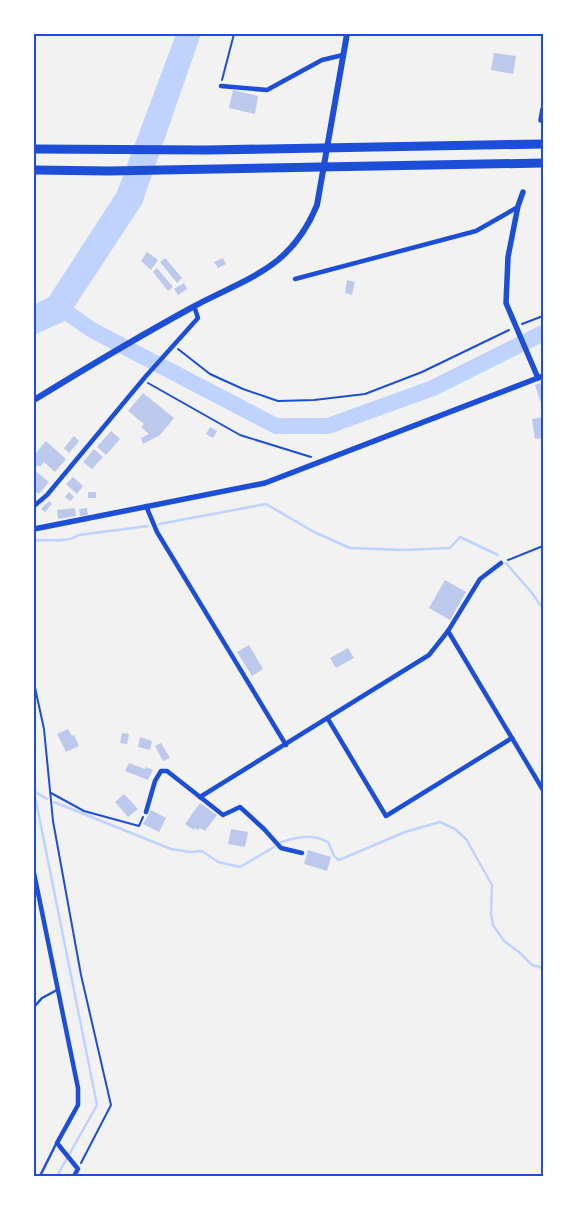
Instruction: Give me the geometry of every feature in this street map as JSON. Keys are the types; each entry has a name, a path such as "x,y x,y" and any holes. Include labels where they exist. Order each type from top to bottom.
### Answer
{"highway":[{"path":"34,149 207,150 543,144"},
{"path":"34,170 109,171 543,163"}],"main road":[{"path":"34,400 104,356 264,270 288,250 305,229 317,205 347,34"}],"street":[{"path":"221,86 267,90 322,60 343,55"},
{"path":"541,120 543,109"},
{"path":"34,529 265,483 540,377 506,303 508,257 518,206 523,192"},
{"path":"294,279 476,230 518,206"},
{"path":"34,506 47,494 146,376 198,318 194,306"},
{"path":"146,506 157,532 286,745"},
{"path":"200,797 429,655 448,631 480,579 501,563"},
{"path":"448,631 543,790"},
{"path":"328,719 386,816 512,738"},
{"path":"146,812 155,781 161,771 167,771 223,815 240,806 281,848 302,853"},
{"path":"34,873 78,1088 78,1105 59,1145 78,1169 74,1176"}],"lane":[{"path":"34,1007 42,998 57,990"},
{"path":"40,1176 59,1145"}],"path":[{"path":"221,86 234,34"},
{"path":"174,345 185,356 210,374 243,389 278,401 314,400 365,394 422,372 543,316"},
{"path":"142,381 155,386 240,435 323,461"},
{"path":"501,563 514,556 543,546"},
{"path":"34,683 44,729 53,821 81,975 111,1105 78,1169"},
{"path":"50,793 84,811 139,826 146,812"}],"water":[{"path":"176,34 201,34 142,204 65,321 34,335 34,305 49,297 117,192"}],"building":[{"path":"494,53 516,56 513,74 491,70"},
{"path":"233,90 258,96 255,114 229,108"},
{"path":"147,252 158,260 151,270 141,261"},
{"path":"165,258 182,278 177,283 160,262"},
{"path":"223,258 226,264 218,268 214,262"},
{"path":"157,268 173,287 168,291 153,272"},
{"path":"347,280 355,282 352,295 345,293"},
{"path":"184,283 187,289 178,295 174,289"},
{"path":"543,382 543,403 541,403 535,385"},
{"path":"143,393 174,418 160,435 143,444 141,438 149,434 141,427 144,424 128,411"},
{"path":"543,417 543,438 535,439 532,419"},
{"path":"210,427 217,431 213,438 206,434"},
{"path":"111,431 120,439 106,455 97,447"},
{"path":"74,436 79,441 69,453 64,448"},
{"path":"46,441 66,459 55,472 44,462 34,470 34,451 36,453"},
{"path":"94,449 103,457 92,469 83,462"},
{"path":"34,470 49,482 39,494 34,490"},
{"path":"73,477 83,486 77,494 66,484"},
{"path":"69,492 74,497 70,501 65,497"},
{"path":"88,492 96,492 96,498 88,498"},
{"path":"49,501 52,504 45,512 41,509"},
{"path":"75,508 76,516 58,519 57,510"},
{"path":"87,508 88,515 80,516 79,509"},
{"path":"445,580 466,592 450,620 429,608"},
{"path":"249,645 263,669 252,676 237,652"},
{"path":"348,648 354,658 336,668 330,658"},
{"path":"68,729 72,736 74,735 79,746 66,752 57,734"},
{"path":"122,733 129,734 127,744 120,743"},
{"path":"140,737 152,741 150,750 138,747"},
{"path":"161,743 170,758 163,761 155,746"},
{"path":"129,763 153,770 148,780 125,771"},
{"path":"124,794 138,809 128,817 115,802"},
{"path":"200,803 217,815 205,831 200,828 198,830 195,828 194,830 185,824"},
{"path":"151,810 166,818 159,832 143,824"},
{"path":"231,829 248,832 245,847 228,844"},
{"path":"308,850 331,857 327,871 304,864"}],"waterway":[{"path":"56,305 92,330 276,426 328,426 433,388 543,333"},
{"path":"159,524 266,504 314,532 350,548 404,550 450,548 460,537 498,555"},
{"path":"34,541 63,540 79,535 148,526"},
{"path":"506,563 543,607"},
{"path":"34,791 97,1105 57,1176"},
{"path":"34,791 47,799"},
{"path":"54,802 171,849 190,852 202,851 218,862 240,867 274,847"},
{"path":"281,842 304,837 322,839 328,842 334,856 339,860 405,832 440,822 455,829 466,839 492,885 491,913 493,925 504,941 532,965 543,968"}]}
